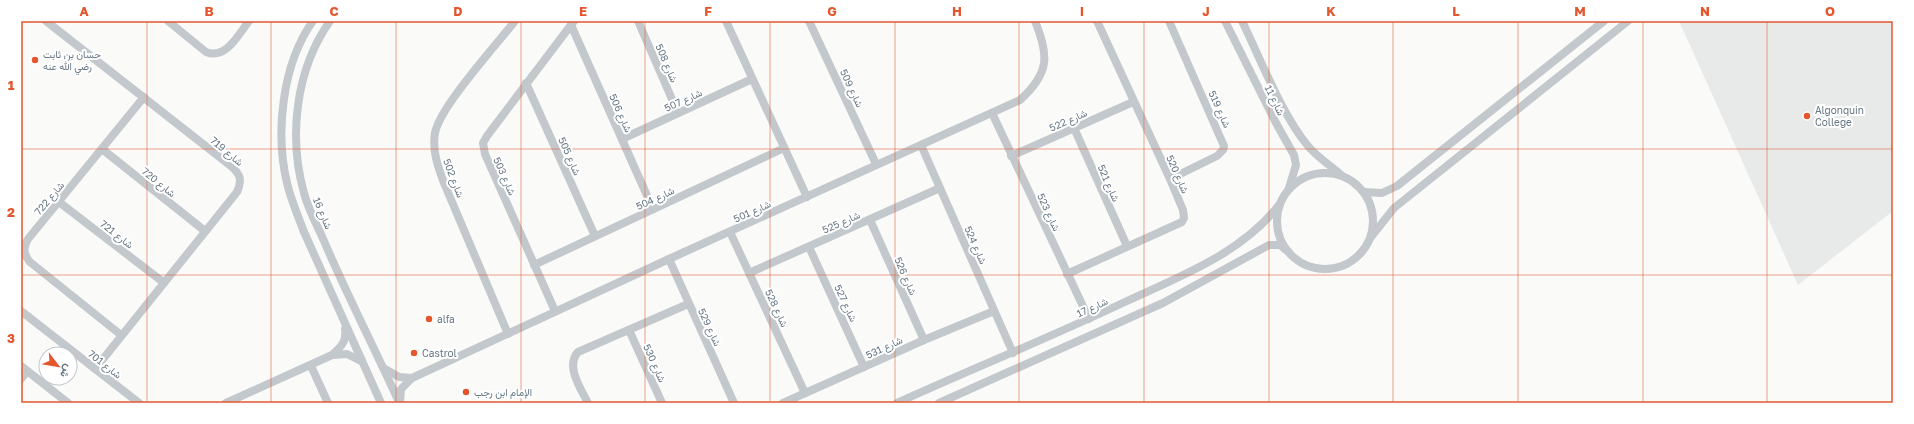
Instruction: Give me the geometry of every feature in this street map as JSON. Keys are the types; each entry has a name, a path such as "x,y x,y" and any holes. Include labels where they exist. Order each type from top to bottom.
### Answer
{"street":[{"name":"شارع 719","path":"46,21 144,96 239,174 241,183 237,192 94,369"},
{"path":"168,21 206,52 212,54 219,54 227,48 249,21"},
{"path":"313,21 291,67 286,86 283,106 282,149 287,182 293,205 381,403"},
{"name":"شارع 16","path":"330,21 305,69 300,88 296,140 299,168 304,194 344,285 400,403"},
{"name":"شارع 502","path":"508,334 436,164 434,142 435,131 451,102 515,21"},
{"name":"شارع 508","path":"638,21 678,113"},
{"path":"726,21 807,197"},
{"name":"شارع 509","path":"809,21 876,164"},
{"name":"شارع 501","path":"400,403 401,388 412,378 669,258 730,232 876,164 1020,100 1038,81 1046,56 1044,43 1035,21"},
{"name":"شارع 520","path":"1067,274 1182,222 1184,218 1183,210 1170,179 1097,21"},
{"name":"شارع 519","path":"1169,21 1224,146 1223,150 1217,156 1170,179"},
{"name":"شارع 11","path":"1225,21 1276,123 1294,155 1296,165 1289,188"},
{"name":"شارع 11","path":"1242,21 1285,108 1301,135 1313,151 1341,175"},
{"path":"1364,192 1382,193 1397,186 1604,21"},
{"path":"938,403 1163,303 1269,245 1280,245 1297,261 1310,267 1325,270 1340,267 1353,261 1364,250 1371,237 1394,208 1628,21"},
{"name":"شارع 503","path":"555,311 485,154 484,143 487,136 572,23"},
{"name":"شارع 506","path":"572,23 653,209"},
{"name":"شارع 507","path":"622,139 752,79"},
{"name":"شارع 505","path":"526,83 595,236"},
{"name":"شارع 722","path":"121,335 25,256 25,244 144,96"},
{"name":"شارع 522","path":"1011,156 1134,102"},
{"name":"شارع 523","path":"992,113 1089,319"},
{"name":"شارع 521","path":"1074,128 1127,246"},
{"name":"شارع 524","path":"921,145 1013,353"},
{"name":"شارع 504","path":"534,265 784,148"},
{"name":"شارع 720","path":"102,149 204,231"},
{"path":"1286,250 1279,236 1276,220 1279,205 1289,188 1300,179 1313,174 1327,172 1341,175 1354,181 1364,192 1370,202 1374,226 1371,237"},
{"name":"شارع 525","path":"749,273 940,188"},
{"name":"شارع 721","path":"59,202 163,282"},
{"name":"شارع 17","path":"898,403 951,378 1013,353 1089,319 1186,273 1242,241 1259,228 1279,205"},
{"name":"شارع 526","path":"870,220 924,340"},
{"name":"شارع 528","path":"730,232 805,393"},
{"name":"شارع 527","path":"809,247 864,367"},
{"name":"شارع 529","path":"669,258 688,304 734,403"},
{"path":"588,403 574,373 572,364 573,357 588,348 688,304"},
{"name":"شارع 701","path":"21,311 138,403"},
{"name":"شارع 531","path":"783,403 924,340 994,311"},
{"path":"226,403 239,401 332,355 342,346 345,339 343,320"},
{"name":"شارع 530","path":"629,330 662,403"},
{"path":"332,355 347,354 362,362"},
{"path":"311,366 328,403"},
{"path":"21,379 24,368 68,403"},
{"path":"384,368 399,377 412,378"},
{"path":"911,403 948,384 951,378"},
{"path":"122,403 128,395"}],"shaded area":[{"name":"Algonquin College","path":"1679,21 1893,21 1893,211 1798,285"}],"place":[{"name":"حسان بن ثابت رضي الله عنه","path":"35,60"},
{"name":"Algonquin College","path":"1807,116"},
{"name":"alfa","path":"429,319"},
{"name":"Castrol","path":"414,353"},
{"name":"الإمام ابن رجب","path":"466,392"}]}
